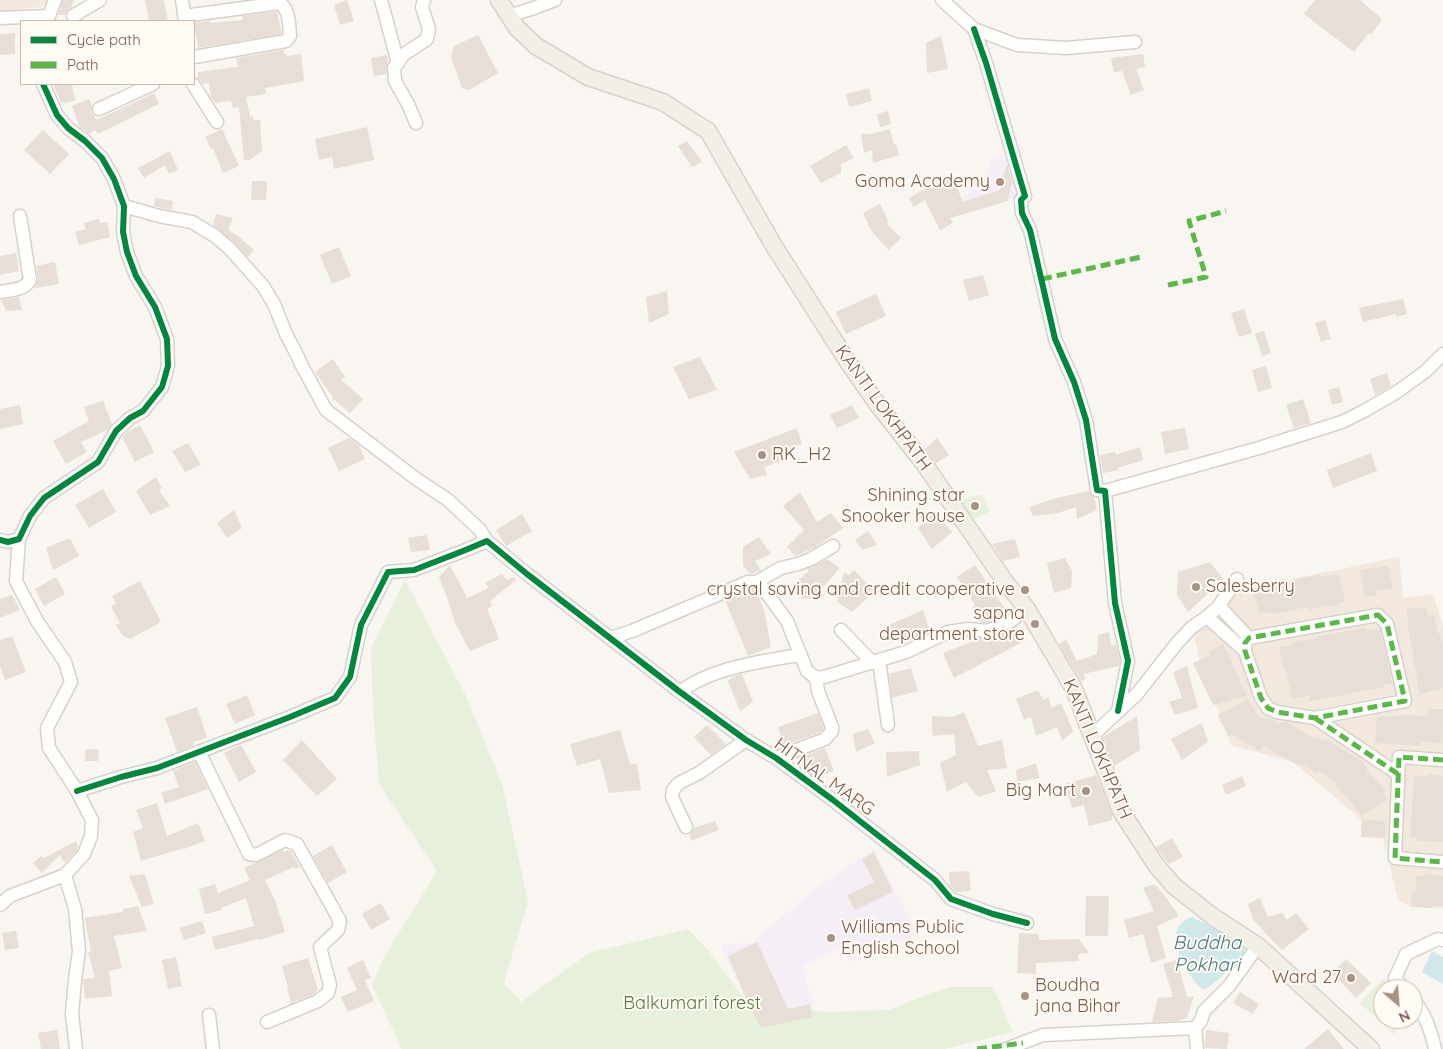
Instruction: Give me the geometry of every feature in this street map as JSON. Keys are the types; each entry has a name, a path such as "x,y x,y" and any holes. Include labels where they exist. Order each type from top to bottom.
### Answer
{"main road":[{"name":"KANTI LOKHPATH","path":"499,0 517,28 536,46 588,77 663,102 708,131 774,246 848,362 878,406 923,462 1006,582 1027,609 1074,689 1121,811 1156,865 1174,886 1212,916 1258,946 1371,1049"}],"street":[{"path":"0,18 48,18 55,0"},
{"path":"73,16 100,0"},
{"path":"182,0 185,18 280,3 285,6 287,12 290,36 286,41 195,57"},
{"path":"381,0 398,63"},
{"path":"416,122 394,81 394,68 403,55 427,38 429,29 422,7 424,0"},
{"path":"508,16 555,0"},
{"path":"942,0 974,28 1017,45 1066,48 1136,42"},
{"path":"974,28 1025,196 1021,200 1022,213 1030,230 1055,339 1074,382 1086,420 1097,490 1105,492 1342,422 1397,392 1426,371 1443,354"},
{"path":"0,904 10,896 65,875 84,854 91,836 92,820 77,790 49,748 47,728 71,682 65,662 37,621 16,581 19,539 30,516 44,498 98,462 116,431 130,418 143,411 162,388 168,366 166,339 155,307 136,276 127,252 123,232 124,206 114,179 102,158 68,128 57,115 43,85"},
{"path":"99,109 151,85"},
{"path":"194,85 217,122"},
{"name":"HITNAL MARG","path":"124,206 159,216 192,222 215,236 230,249 263,286 274,304 304,371 326,410 415,478 448,500 480,530 487,541 527,574 680,692 833,800 935,880 951,899 985,912 1027,923"},
{"path":"0,292 23,287 30,280 20,216"},
{"path":"1105,492 1115,603 1128,661 1118,711"},
{"path":"0,540 8,542 19,539"},
{"path":"77,790 157,768 335,698 350,677 361,626 388,572 414,570 487,541"},
{"path":"611,638 632,632 748,582 756,582 782,568 811,559 833,546"},
{"path":"1092,736 1137,694 1192,627 1219,606 1237,580"},
{"path":"756,582 763,588 786,621 807,671 816,678 818,691 832,727 832,731 825,739 776,758"},
{"path":"1219,606 1249,638"},
{"path":"816,678 906,652 948,632 969,629 987,631 1011,621 1027,609"},
{"path":"1378,615 1387,624 1405,701 1315,718 1277,712 1268,708 1260,698 1245,651 1245,643 1249,638 1378,615"},
{"path":"1207,617 1245,651"},
{"path":"841,630 876,661 888,725"},
{"path":"680,692 689,685 729,669 800,655"},
{"path":"1315,718 1398,774"},
{"path":"686,827 672,797 673,790 679,783 699,772 746,740"},
{"path":"199,752 249,854 256,855 285,840 297,844 340,922 338,930 320,947 330,985 328,993 318,1001 267,1022"},
{"path":"1443,760 1399,758 1395,858 1443,862"},
{"path":"65,875 75,909 79,951 72,1014 76,1049"},
{"path":"1396,979 1406,954 1438,939 1443,940"},
{"path":"1197,1049 1195,1028 1204,1011 1229,986 1258,946"},
{"path":"209,1015 213,1049"},
{"path":"1423,1015 1435,1049"},
{"path":"1006,1049 1043,1035 1195,1028"}],"shaded area":[{"path":"0,0 53,0 51,6 0,11"},
{"name":"Goma Academy","path":"1008,151 1020,195 1008,201 968,213 961,198 980,184 988,171 990,160"},
{"path":"1399,557 1403,598 1433,594 1443,626 1443,908 1411,907 1398,900 1383,838 1361,837 1362,820 1293,762 1231,745 1200,661 1192,627 1244,589"},
{"name":"Williams Public English School","path":"874,849 917,934 848,962 845,947 802,966 813,1002 813,1018 760,1029 720,945 751,943 819,886"}],"green space":[{"name":"Shining star Snooker house","path":"982,494 990,511 969,522 959,501"},
{"name":"Balkumari forest","path":"405,580 465,694 502,784 528,901 504,983 521,1002 589,953 688,929 708,950 748,1003 826,1012 888,1010 949,987 993,987 1013,1032 945,1049 402,1049 372,985 383,959 437,871 379,784 373,708 371,648"},
{"path":"1373,989 1373,1015 1360,1003"},
{"path":"1389,1029 1399,1029 1394,1034"}],"water":[{"name":"Buddha Pokhari","path":"1192,917 1216,929 1244,947 1245,953 1241,960 1203,990 1189,974 1178,952 1176,941 1177,931 1182,922"},
{"path":"1432,951 1443,957 1443,984 1422,972"}],"building":[{"path":"63,0 74,0 71,8 65,15 58,15"},
{"path":"145,0 164,0 168,20 149,20"},
{"path":"347,0 354,21 340,25 334,5"},
{"path":"1315,0 1360,0 1382,19 1371,35 1369,33 1354,52 1304,14"},
{"path":"277,12 282,34 198,48 195,23 243,20 242,16"},
{"path":"15,33 15,54 0,55 0,34"},
{"path":"478,35 498,73 469,90 462,88 451,57 454,46"},
{"path":"941,36 948,69 927,73 926,43"},
{"path":"284,50 284,54 287,56 301,54 304,81 265,88 266,94 246,97 250,117 253,116 253,120 260,120 262,151 250,160 244,160 239,107 233,108 231,101 215,103 211,97 209,83 203,84 198,78 198,72 238,67 236,58"},
{"path":"1143,54 1145,67 1136,69 1144,90 1131,95 1122,71 1114,72 1111,58"},
{"path":"387,55 386,74 374,76 371,58"},
{"path":"53,85 72,85 75,101 61,103"},
{"path":"869,88 872,101 849,107 846,94"},
{"path":"154,93 159,104 98,134 96,130 89,134 78,125 72,106 89,99 92,106 91,112 97,120"},
{"path":"888,111 891,124 880,127 877,114"},
{"path":"367,127 374,160 334,169 332,157 319,160 315,139"},
{"path":"222,129 239,166 223,173 213,148 211,149 205,137"},
{"path":"890,129 899,155 873,163 872,150 864,153 861,134 871,134"},
{"path":"43,130 69,154 50,174 24,150"},
{"path":"687,141 702,162 692,167 678,146"},
{"path":"846,145 854,158 841,164 841,173 821,183 810,166"},
{"path":"170,151 178,170 169,174 165,165 144,178 138,168"},
{"path":"1007,164 1013,184 1011,185 1008,201 950,218 953,223 940,230 925,200 914,207 909,198 952,175 963,202 1000,190"},
{"path":"252,181 267,181 266,200 251,200"},
{"path":"155,198 173,201 172,210 154,206"},
{"path":"880,204 889,223 887,224 901,238 889,250 872,232 863,213"},
{"path":"216,214 233,218 228,230 254,250 248,257 235,243 213,225"},
{"path":"99,219 100,223 107,222 110,237 79,245 75,232 86,229 84,223"},
{"path":"339,247 351,276 332,284 320,255"},
{"path":"16,253 19,271 0,275 0,256"},
{"path":"55,262 59,284 35,288 38,279 36,266"},
{"path":"983,275 989,295 969,301 963,280"},
{"path":"667,291 669,314 649,323 646,297"},
{"path":"876,294 886,316 846,334 836,312"},
{"path":"19,297 22,310 6,311 1,300"},
{"path":"1403,299 1407,314 1396,317 1396,314 1363,322 1359,308"},
{"path":"1244,309 1252,333 1239,337 1231,313"},
{"path":"1325,320 1331,339 1321,342 1315,323"},
{"path":"1264,331 1271,353 1262,356 1255,334"},
{"path":"700,357 717,390 689,399 673,367"},
{"path":"333,359 345,377 341,380 363,399 350,413 332,398 315,372"},
{"path":"1266,366 1272,388 1258,392 1252,370"},
{"path":"1387,373 1391,386 1375,395 1370,379"},
{"path":"1339,387 1343,402 1332,405 1328,390"},
{"path":"1303,399 1311,423 1294,428 1286,405"},
{"path":"103,401 112,424 107,430 81,442 87,452 66,464 53,441 89,421 84,407"},
{"path":"20,405 23,424 0,429 0,409"},
{"path":"852,405 859,418 837,428 830,415"},
{"path":"140,425 154,452 135,462 122,437"},
{"name":"RK_H2","path":"797,428 802,444 786,448 789,458 764,467 767,475 750,479 734,452"},
{"path":"1185,428 1189,449 1165,454 1161,432"},
{"path":"349,438 359,445 365,459 339,471 328,448"},
{"path":"937,438 949,455 936,463 925,449"},
{"path":"188,443 201,465 185,472 172,451"},
{"path":"1140,447 1143,460 1118,468 1119,470 1103,473 1100,455 1115,452 1116,455"},
{"path":"1371,453 1377,471 1333,488 1327,470"},
{"path":"156,477 162,488 159,490 170,506 150,515 136,491"},
{"path":"103,489 116,512 89,528 75,505"},
{"path":"1089,491 1094,497 1097,510 1077,519 1076,507 1058,513 1033,516 1029,507 1056,498"},
{"path":"800,492 817,522 831,513 843,528 814,548 795,556 787,547 804,530 783,506"},
{"path":"234,510 242,528 227,538 217,523"},
{"path":"935,512 952,532 932,549 918,528"},
{"path":"522,514 532,531 506,546 496,530"},
{"path":"868,531 877,545 862,550 855,540"},
{"path":"427,535 430,550 411,552 408,538"},
{"path":"759,537 771,554 755,561 761,570 751,574 743,566 743,547"},
{"path":"70,538 79,556 53,570 46,548"},
{"path":"1015,539 1020,557 1003,561 992,544"},
{"path":"1065,558 1072,571 1071,588 1054,593 1047,563"},
{"path":"827,559 840,568 812,599 802,598 789,589 809,571 807,569"},
{"name":"Salesberry","path":"1210,562 1223,579 1188,612 1177,595 1178,572"},
{"path":"450,565 467,598 489,588 485,583 502,574 507,580 514,577 516,580 490,601 492,606 487,609 499,639 470,651 455,623 439,577"},
{"path":"975,565 1008,613 986,623 981,622 973,606 975,605 957,577"},
{"path":"1388,566 1393,588 1376,591 1376,595 1365,597 1360,570"},
{"path":"854,570 875,591 852,612 837,602 844,572 849,575"},
{"path":"1339,574 1345,602 1308,610 1308,607 1270,614 1269,612 1259,613 1253,589 1319,575 1320,577"},
{"path":"56,577 65,594 44,606 35,589"},
{"path":"140,581 161,622 130,639 122,635 116,625 120,623 111,606 116,603 112,596"},
{"path":"750,590 757,593 764,610 771,647 748,656 725,600"},
{"path":"12,595 20,610 0,618 0,599"},
{"path":"1426,607 1428,616 1434,615 1443,646 1443,688 1420,694 1416,677 1418,677 1412,657 1414,657 1406,609"},
{"path":"923,610 930,632 915,637 901,645 889,625"},
{"path":"1017,627 1026,640 954,678 943,653 981,638 990,638"},
{"path":"1366,628 1366,630 1380,629 1392,683 1384,684 1384,687 1323,699 1307,701 1312,695 1292,699 1279,647 1293,645 1292,642"},
{"path":"1109,632 1111,645 1116,645 1120,661 1119,666 1083,674 1086,679 1081,681 1059,644 1066,639 1077,661 1097,654 1098,635"},
{"path":"12,636 26,672 5,680 0,666 0,640"},
{"path":"1223,644 1247,696 1213,705 1193,663 1210,656 1208,652"},
{"path":"1187,666 1198,708 1175,715 1169,702 1182,698 1173,672"},
{"path":"911,668 918,691 892,698 889,674"},
{"path":"742,674 753,702 740,711 728,681 734,676"},
{"path":"1038,690 1043,700 1049,697 1051,708 1061,703 1073,731 1062,741 1057,727 1036,736 1031,717 1024,720 1016,699"},
{"path":"247,695 255,715 235,724 226,704"},
{"path":"1248,699 1257,715 1267,721 1269,718 1279,725 1281,722 1286,722 1316,740 1318,738 1324,742 1325,739 1362,761 1368,768 1366,770 1386,791 1383,793 1387,800 1361,816 1336,785 1338,783 1318,770 1317,773 1299,763 1298,765 1264,745 1260,751 1232,734 1228,736 1218,715"},
{"path":"197,707 207,738 193,742 194,745 177,752 165,718"},
{"path":"1428,709 1443,709 1442,743 1421,742 1421,746 1375,743 1377,717 1401,715 1428,716"},
{"path":"964,712 978,746 1002,740 1007,768 987,770 996,791 978,797 966,782 947,792 940,763 956,755 954,734 933,736 932,716 953,717"},
{"path":"818,713 824,728 820,732 784,746 778,727"},
{"path":"1137,716 1140,750 1114,766 1103,737"},
{"path":"1202,723 1208,742 1182,760 1171,739"},
{"path":"707,725 726,744 711,755 694,737"},
{"path":"868,729 875,743 856,752 853,734"},
{"path":"620,730 630,764 637,764 641,790 609,793 600,759 577,766 570,744"},
{"path":"302,740 337,779 317,796 283,760"},
{"path":"241,745 256,772 239,782 224,753"},
{"path":"825,748 834,771 816,777 810,773 804,756"},
{"path":"86,749 99,750 98,761 85,761"},
{"path":"919,751 920,765 887,777 886,752"},
{"path":"195,762 208,789 165,804 161,793 179,787 173,771"},
{"path":"1036,763 1039,778 1017,782 1016,770"},
{"path":"1427,774 1443,776 1443,842 1417,841 1417,838 1410,837 1414,776 1427,777"},
{"name":"Big Mart","path":"1096,775 1112,814 1112,820 1089,826 1084,805 1072,808 1065,784"},
{"path":"1242,776 1246,786 1226,795 1222,785"},
{"path":"157,803 167,836 198,823 205,841 141,861 133,832 143,828 136,810"},
{"path":"1362,820 1386,821 1385,838 1361,837"},
{"path":"715,821 719,830 691,841 690,834 694,828"},
{"path":"1172,838 1183,857 1169,864 1156,847"},
{"path":"76,841 77,850 64,862 60,855 42,873 33,863 41,856 44,858"},
{"path":"332,845 347,872 328,883 313,856"},
{"path":"283,850 283,852 291,851 300,867 295,869 294,867 265,880 274,897 285,932 215,950 212,937 254,926 246,898 221,908 222,910 205,914 199,889 215,884 218,893 250,880 244,868"},
{"path":"874,852 893,892 855,910 847,895 874,882 862,859"},
{"path":"969,871 971,891 956,892 950,885 949,872"},
{"path":"145,874 154,904 142,907 129,876"},
{"path":"1424,874 1443,876 1443,906 1432,906 1431,908 1411,907 1412,892 1415,892 1417,876 1424,876"},
{"path":"1155,885 1163,893 1179,916 1157,926 1166,958 1151,963 1143,934 1129,938 1124,920 1154,911 1143,888"},
{"path":"1086,896 1109,896 1108,936 1085,936"},
{"path":"1260,898 1268,917 1282,913 1287,920 1296,913 1309,929 1282,950 1254,921 1248,904"},
{"path":"381,903 390,919 371,930 362,914"},
{"path":"138,906 147,931 114,936 122,968 109,971 112,996 85,999 83,979 95,978 88,952 91,952 85,918 123,912 123,909"},
{"path":"202,921 206,933 184,940 180,928"},
{"path":"16,931 19,948 5,950 2,933"},
{"path":"1019,933 1039,934 1039,940 1079,939 1089,953 1078,954 1079,961 1036,963 1036,974 1017,973"},
{"path":"757,942 788,1009 810,1004 812,1017 761,1028 728,956"},
{"path":"176,957 182,986 168,989 162,960"},
{"path":"308,958 318,990 314,994 291,1003 282,966"},
{"name":"Ward 27","path":"1346,959 1371,983 1356,998 1332,973"},
{"path":"363,960 371,978 365,980 374,1001 348,1012 341,997 357,990 347,968"},
{"path":"1177,960 1187,997 1194,996 1187,1018 1178,1021 1152,1022 1158,998 1173,997 1163,964"},
{"path":"1240,992 1259,1004 1253,1014 1233,1003"},
{"path":"1328,1029 1344,1049 1304,1049"},
{"path":"57,1030 60,1049 41,1049 38,1033"},
{"path":"1206,1030 1229,1033 1227,1049 1205,1048"}],"marked path":[{"path":"1168,285 1206,277 1189,221 1226,211"},
{"path":"1042,279 1141,257"},
{"path":"1378,615 1387,624 1405,701 1315,718 1277,712 1268,708 1261,698 1245,651 1245,643 1249,638 1378,615"},
{"path":"1315,718 1398,774"},
{"path":"1443,760 1399,757 1395,858 1443,862"},
{"path":"977,1049 1023,1043"}],"cycle path":[{"path":"974,29 986,63 1025,196 1021,200 1022,213 1030,230 1055,339 1074,382 1086,420 1097,490 1105,491 1115,603 1128,661 1118,711"},
{"path":"0,540 8,542 19,539 30,516 44,498 98,462 116,431 130,418 143,411 162,387 168,366 167,339 155,307 136,276 127,252 123,232 124,206 114,179 102,158 68,128 57,115 43,85"},
{"path":"77,791 157,768 335,698 350,677 361,625 388,572 414,570 487,541 680,692 833,800 935,880 951,899 993,914 1027,923"}],"place":[{"name":"Goma Academy","path":"1000,182"},
{"name":"RK_H2","path":"762,455"},
{"name":"Shining star Snooker house","path":"975,506"},
{"name":"Salesberry","path":"1196,587"},
{"name":"crystal saving and credit cooperative","path":"1025,590"},
{"name":"sapna department store","path":"1035,624"},
{"name":"Big Mart","path":"1086,791"},
{"name":"Williams Public English School","path":"831,938"},
{"name":"Ward 27","path":"1351,978"},
{"name":"Boudha jana Bihar","path":"1025,996"}]}
